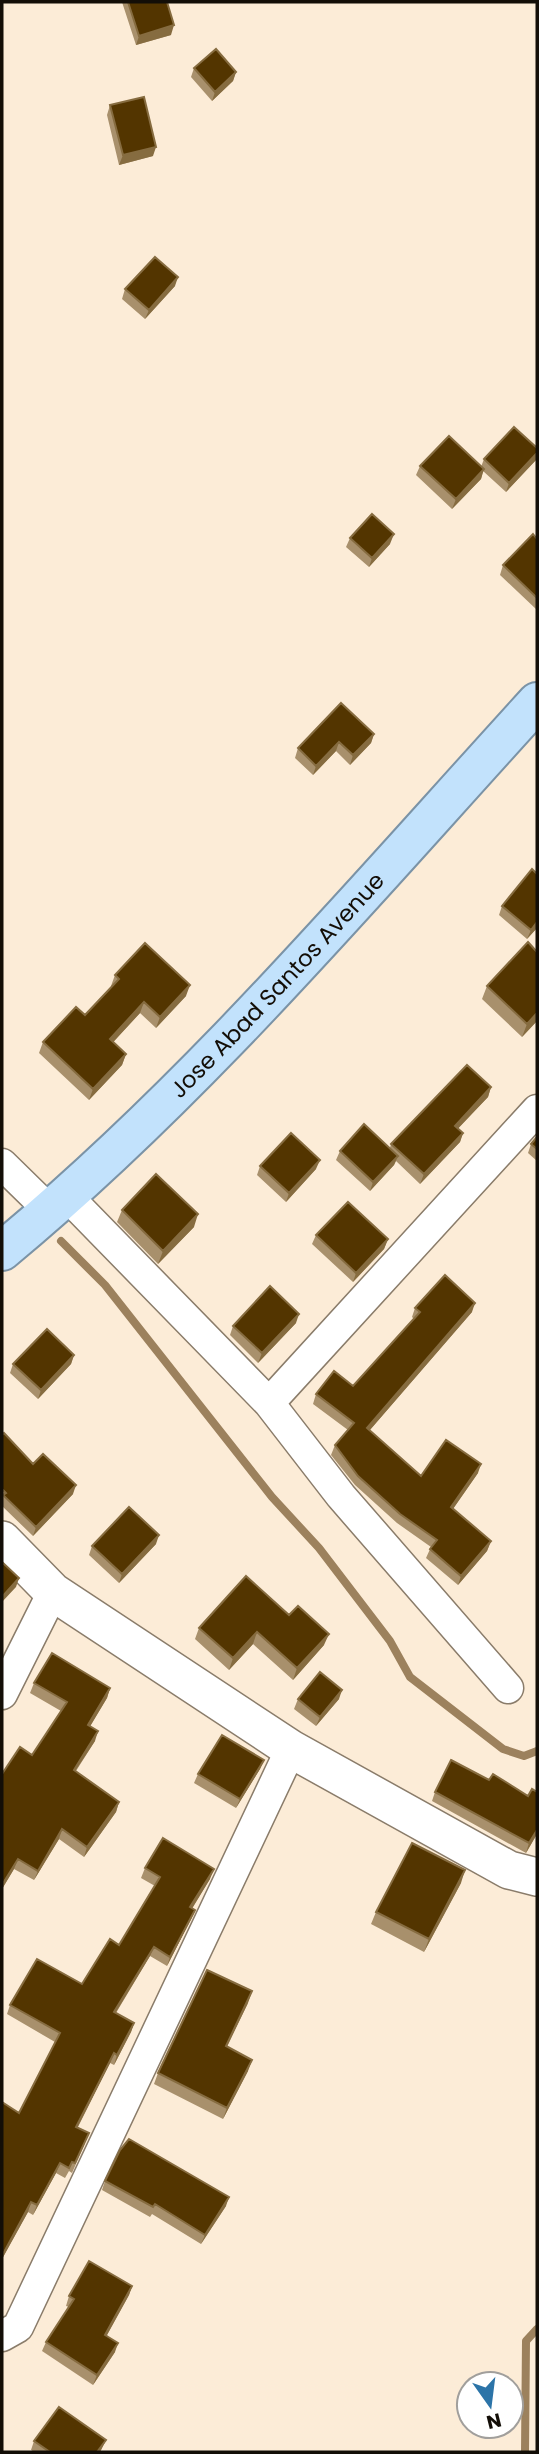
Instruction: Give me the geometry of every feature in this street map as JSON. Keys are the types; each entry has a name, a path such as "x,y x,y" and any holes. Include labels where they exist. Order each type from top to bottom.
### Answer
{"highway":[{"name":"Jose Abad Santos Avenue","path":"2,1251 59,1204 270,994 537,702"}],"street":[{"path":"269,1403 537,1110"},
{"path":"2,1164 59,1204 269,1403 341,1496 508,1688"},
{"path":"2,1540 53,1592 291,1749 509,1870 537,1877"},
{"path":"2,1694 53,1592"},
{"path":"2,2336 18,2327 291,1749"}],"building":[{"path":"128,2 167,2 174,25 139,36"},
{"path":"216,49 236,72 215,92 194,68"},
{"path":"144,97 156,147 123,155 110,105"},
{"path":"155,257 178,277 149,310 125,289"},
{"path":"514,427 537,448 537,453 509,483 484,459"},
{"path":"449,436 484,469 456,499 420,466"},
{"path":"372,514 394,534 372,558 350,538"},
{"path":"533,534 537,539 537,598 503,565"},
{"path":"341,703 374,734 353,755 339,742 316,766 298,748"},
{"path":"532,869 537,874 537,922 531,930 502,906"},
{"path":"528,942 537,952 537,1013 527,1024 487,986"},
{"path":"145,943 190,985 160,1017 144,1002 110,1039 126,1054 93,1089 43,1042 76,1007 85,1015 119,979 115,975"},
{"path":"467,1065 491,1087 455,1126 463,1133 424,1174 391,1144"},
{"path":"364,1124 398,1156 373,1182 340,1151"},
{"path":"291,1133 320,1160 289,1193 260,1166"},
{"path":"537,1137 537,1149 531,1144"},
{"path":"156,1174 198,1214 163,1251 122,1210"},
{"path":"348,1202 388,1239 356,1273 316,1235"},
{"path":"445,1275 475,1303 367,1428 421,1476 446,1440 481,1464 451,1507 491,1541 461,1576 430,1549 437,1540 400,1514 358,1476 335,1445 354,1423 316,1394 334,1371 353,1386 420,1312 415,1308"},
{"path":"270,1286 299,1314 262,1353 233,1326"},
{"path":"47,1329 74,1355 41,1390 13,1364"},
{"path":"4,1433 33,1464 43,1454 76,1485 36,1527 3,1495 6,1493 2,1489"},
{"path":"129,1507 159,1535 122,1574 92,1546"},
{"path":"2,1562 19,1578 2,1597"},
{"path":"246,1576 289,1615 298,1606 329,1634 297,1668 257,1632 233,1658 199,1628"},
{"path":"52,1653 110,1688 88,1725 98,1731 74,1770 119,1802 87,1847 62,1829 38,1871 18,1859 2,1885 2,1774 20,1747 32,1755 67,1702 34,1683"},
{"path":"320,1672 342,1690 320,1717 298,1699"},
{"path":"222,1735 264,1760 240,1799 198,1774"},
{"path":"451,1760 489,1780 493,1774 528,1796 532,1789 537,1792 537,1830 529,1843 435,1792"},
{"path":"163,1838 214,1869 190,1907 195,1910 170,1957 154,1947 114,2012 134,2023 117,2055 114,2053 76,2127 89,2133 75,2163 72,2162 69,2168 60,2163 37,2205 31,2202 2,2256 2,2102 19,2113 60,2033 10,2005 37,1959 82,1984 110,1939 119,1945 160,1877 145,1868"},
{"path":"412,1843 465,1870 429,1939 376,1912"},
{"path":"207,1970 252,1991 226,2046 252,2060 227,2108 158,2073"},
{"path":"129,2139 229,2197 205,2235 155,2204 153,2207 105,2181 120,2150"},
{"path":"89,2261 132,2286 105,2335 118,2343 97,2375 46,2342 74,2299 69,2296"},
{"path":"59,2407 106,2440 97,2452 50,2452 34,2441"}],"waterway":[{"path":"61,1241 105,1285 272,1497 319,1548 390,1641 410,1677 503,1749 524,1756 537,1751"},
{"path":"525,2452 526,2341 537,2329"}]}
